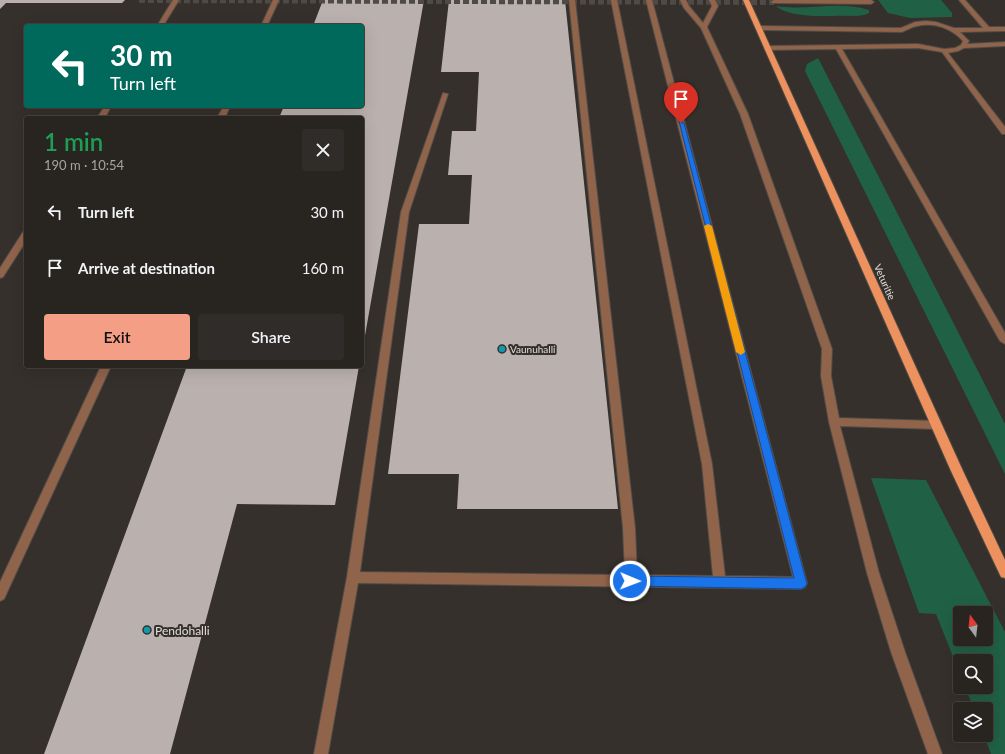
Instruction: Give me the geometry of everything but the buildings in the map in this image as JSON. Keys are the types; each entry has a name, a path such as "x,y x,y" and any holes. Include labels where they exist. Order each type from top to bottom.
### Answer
{"main road":[{"name":"Veturitie","path":"746,0 936,425 1005,573"}],"lane":[{"path":"161,24 176,0"},
{"path":"265,24 276,0"},
{"path":"572,0 630,528 630,581"},
{"path":"614,0 707,464 720,582"},
{"path":"352,577 801,584 649,0"},
{"path":"683,0 686,7 704,27 744,114 827,349 826,376 834,422 873,574 898,652 935,754"},
{"path":"704,27 715,6 712,0"},
{"path":"962,0 987,29"},
{"path":"774,2 871,2"},
{"path":"759,28 902,30 907,26 928,24 953,30 1005,29"},
{"path":"953,30 962,35 966,41 963,46"},
{"path":"767,48 918,46 944,51 956,50 963,46 1005,44"},
{"path":"838,47 1005,341"},
{"path":"944,51 1005,132"},
{"path":"321,754 352,577 405,212 445,94"},
{"path":"0,275 24,237"},
{"path":"0,594 105,368"},
{"path":"834,422 936,425"}],"green space":[{"path":"878,0 941,0 952,13 952,17 910,18 888,13"},
{"path":"776,6 847,6 869,10 869,13 856,16 814,16 792,13"},
{"path":"818,58 1005,424 1005,474 805,71 807,64"},
{"path":"871,478 926,480 991,606 953,606 953,646 993,646 993,609 1005,632 1005,754 991,754 987,742 993,742 993,702 971,702 968,694 993,694 993,654 953,654 953,656 936,614 919,613"}],"tunnel":[{"path":"139,0 774,2"}],"slow traffic":[{"path":"708,226 741,352"}],"place":[{"name":"Vaunuhalli","path":"502,349"},
{"name":"Pendohalli","path":"147,630"}],"route":[{"path":"630,581 801,584 681,123"}]}
